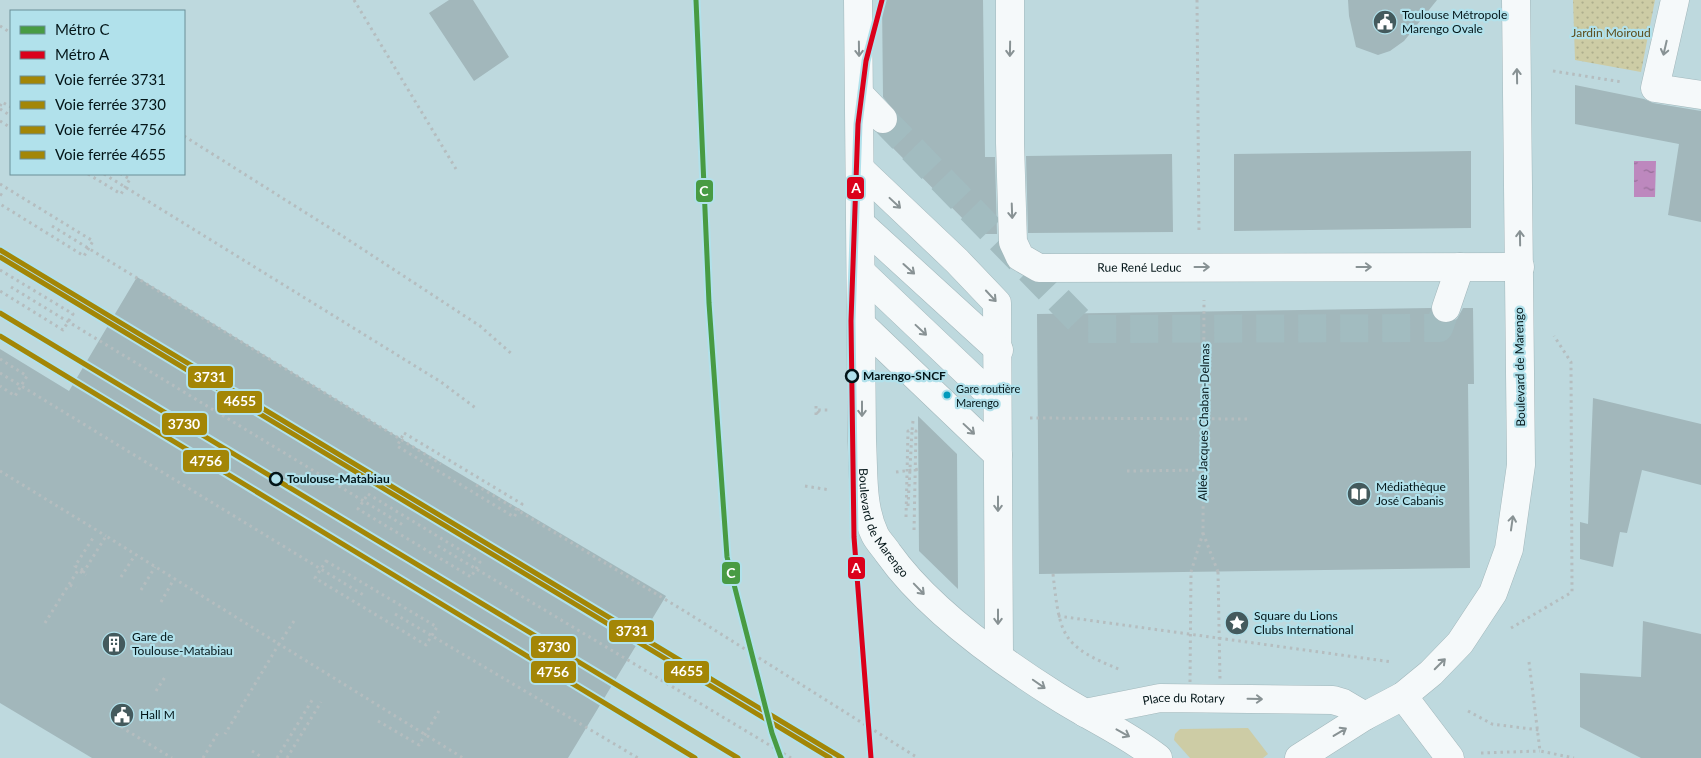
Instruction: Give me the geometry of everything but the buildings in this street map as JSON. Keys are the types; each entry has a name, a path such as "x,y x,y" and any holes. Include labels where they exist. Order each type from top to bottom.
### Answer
{"main road":[{"name":"Boulevard de Marengo","path":"858,0 865,502 875,535 896,566 920,591 999,656 1055,696 1085,713"},
{"name":"Rue René Leduc","path":"1010,0 1010,143 1013,242 1020,257 1039,268 1520,267"},
{"name":"Boulevard de Marengo","path":"1299,758 1365,716 1403,696 1431,673 1460,643 1493,593 1509,549 1521,465 1516,0"},
{"path":"1675,0 1655,88 1701,95"},
{"path":"860,95 883,119"},
{"path":"860,169 958,261 997,303 999,350 999,656"},
{"path":"861,224 999,350"},
{"path":"1446,308 1460,267"},
{"path":"861,272 998,401"},
{"path":"862,325 998,455"},
{"path":"1403,696 1463,756"},
{"name":"Place du Rotary","path":"1085,713 1160,698 1221,698 1333,700 1343,703 1365,716"},
{"path":"1085,713 1127,735 1158,758"}],"path":[{"path":"354,0 456,169"},
{"path":"1197,0 1200,267"},
{"path":"1553,71 1655,88"},
{"path":"0,108 2,102 10,106"},
{"path":"185,137 480,326 513,355"},
{"path":"90,175 121,194 130,179 123,175"},
{"path":"106,175 441,382 477,409"},
{"path":"0,184 93,241 84,256 0,204"},
{"path":"0,194 5,197"},
{"path":"52,226 441,464"},
{"path":"0,270 73,314 63,330 0,291"},
{"path":"11,287 403,526"},
{"name":"Allée Jacques Chaban-Delmas","path":"1190,682 1191,572 1203,533 1205,311"},
{"path":"0,359 27,376 15,396 0,386"},
{"path":"0,373 365,596"},
{"path":"816,406 816,414"},
{"path":"907,520 910,431 913,414"},
{"path":"1038,417 1248,419"},
{"path":"910,431 916,431 914,532"},
{"path":"404,433 522,504 514,516 397,446 401,440 404,433"},
{"path":"1128,470 1204,470"},
{"path":"0,471 464,758"},
{"path":"476,485 686,612 918,758"},
{"path":"368,494 480,562 471,577 358,509 363,501 368,494"},
{"name":"Allée Jacques Chaban-Delmas","path":"1203,533 1218,572 1220,680"},
{"path":"85,574 106,536"},
{"path":"85,574 75,566 93,538"},
{"path":"438,546 791,758"},
{"path":"121,577 135,555"},
{"path":"326,561 437,627 431,636 426,645 315,578 326,561"},
{"path":"141,590 155,567"},
{"path":"45,623 78,570 85,574"},
{"path":"1053,574 1058,616 1070,643 1095,660"},
{"path":"161,602 174,579"},
{"path":"70,585 76,588"},
{"path":"395,614 638,758"},
{"path":"1058,616 1392,662"},
{"path":"225,734 294,621"},
{"path":"1529,662 1539,730 1540,751"},
{"path":"156,691 165,677"},
{"path":"276,758 314,697"},
{"path":"287,758 321,702"},
{"path":"378,721 419,745 440,709"},
{"path":"1468,711 1492,724 1539,730"},
{"path":"121,727 172,758"},
{"path":"203,758 219,731"},
{"path":"252,751 263,758"},
{"path":"1463,756 1540,751 1574,758"}],"green space":[{"name":"Jardin Moiroud","path":"1573,0 1655,0 1641,72 1575,60"},
{"path":"1248,728 1268,754 1263,758 1190,758 1174,740 1175,734 1180,729"}],"water":[{"path":"1634,161 1656,161 1655,197 1634,197"}],"tunnel":[{"path":"883,119 1087,329 1439,328 1446,308"}],"metro line":[{"name":"C","path":"696,0 709,303 727,557 772,733 781,758"},
{"name":"A","path":"871,758 854,537 851,321 858,124 866,61 882,0"}],"rail line":[{"name":"3731","path":"0,250 842,758"},
{"name":"4655","path":"0,257 830,758"},
{"name":"3730","path":"0,313 738,758"},
{"name":"4756","path":"0,336 695,758"}],"place":[{"name":"Toulouse Métropole Marengo Ovale","path":"1385,22"},
{"name":"Marengo-SNCF","path":"852,376"},
{"name":"Gare routière Marengo","path":"947,395"},
{"name":"Toulouse-Matabiau","path":"276,479"},
{"name":"Médiathèque José Cabanis","path":"1359,494"},
{"name":"Square du Lions Clubs International","path":"1237,623"},
{"name":"Gare de Toulouse-Matabiau","path":"114,644"},
{"name":"Hall M","path":"122,715"}]}
